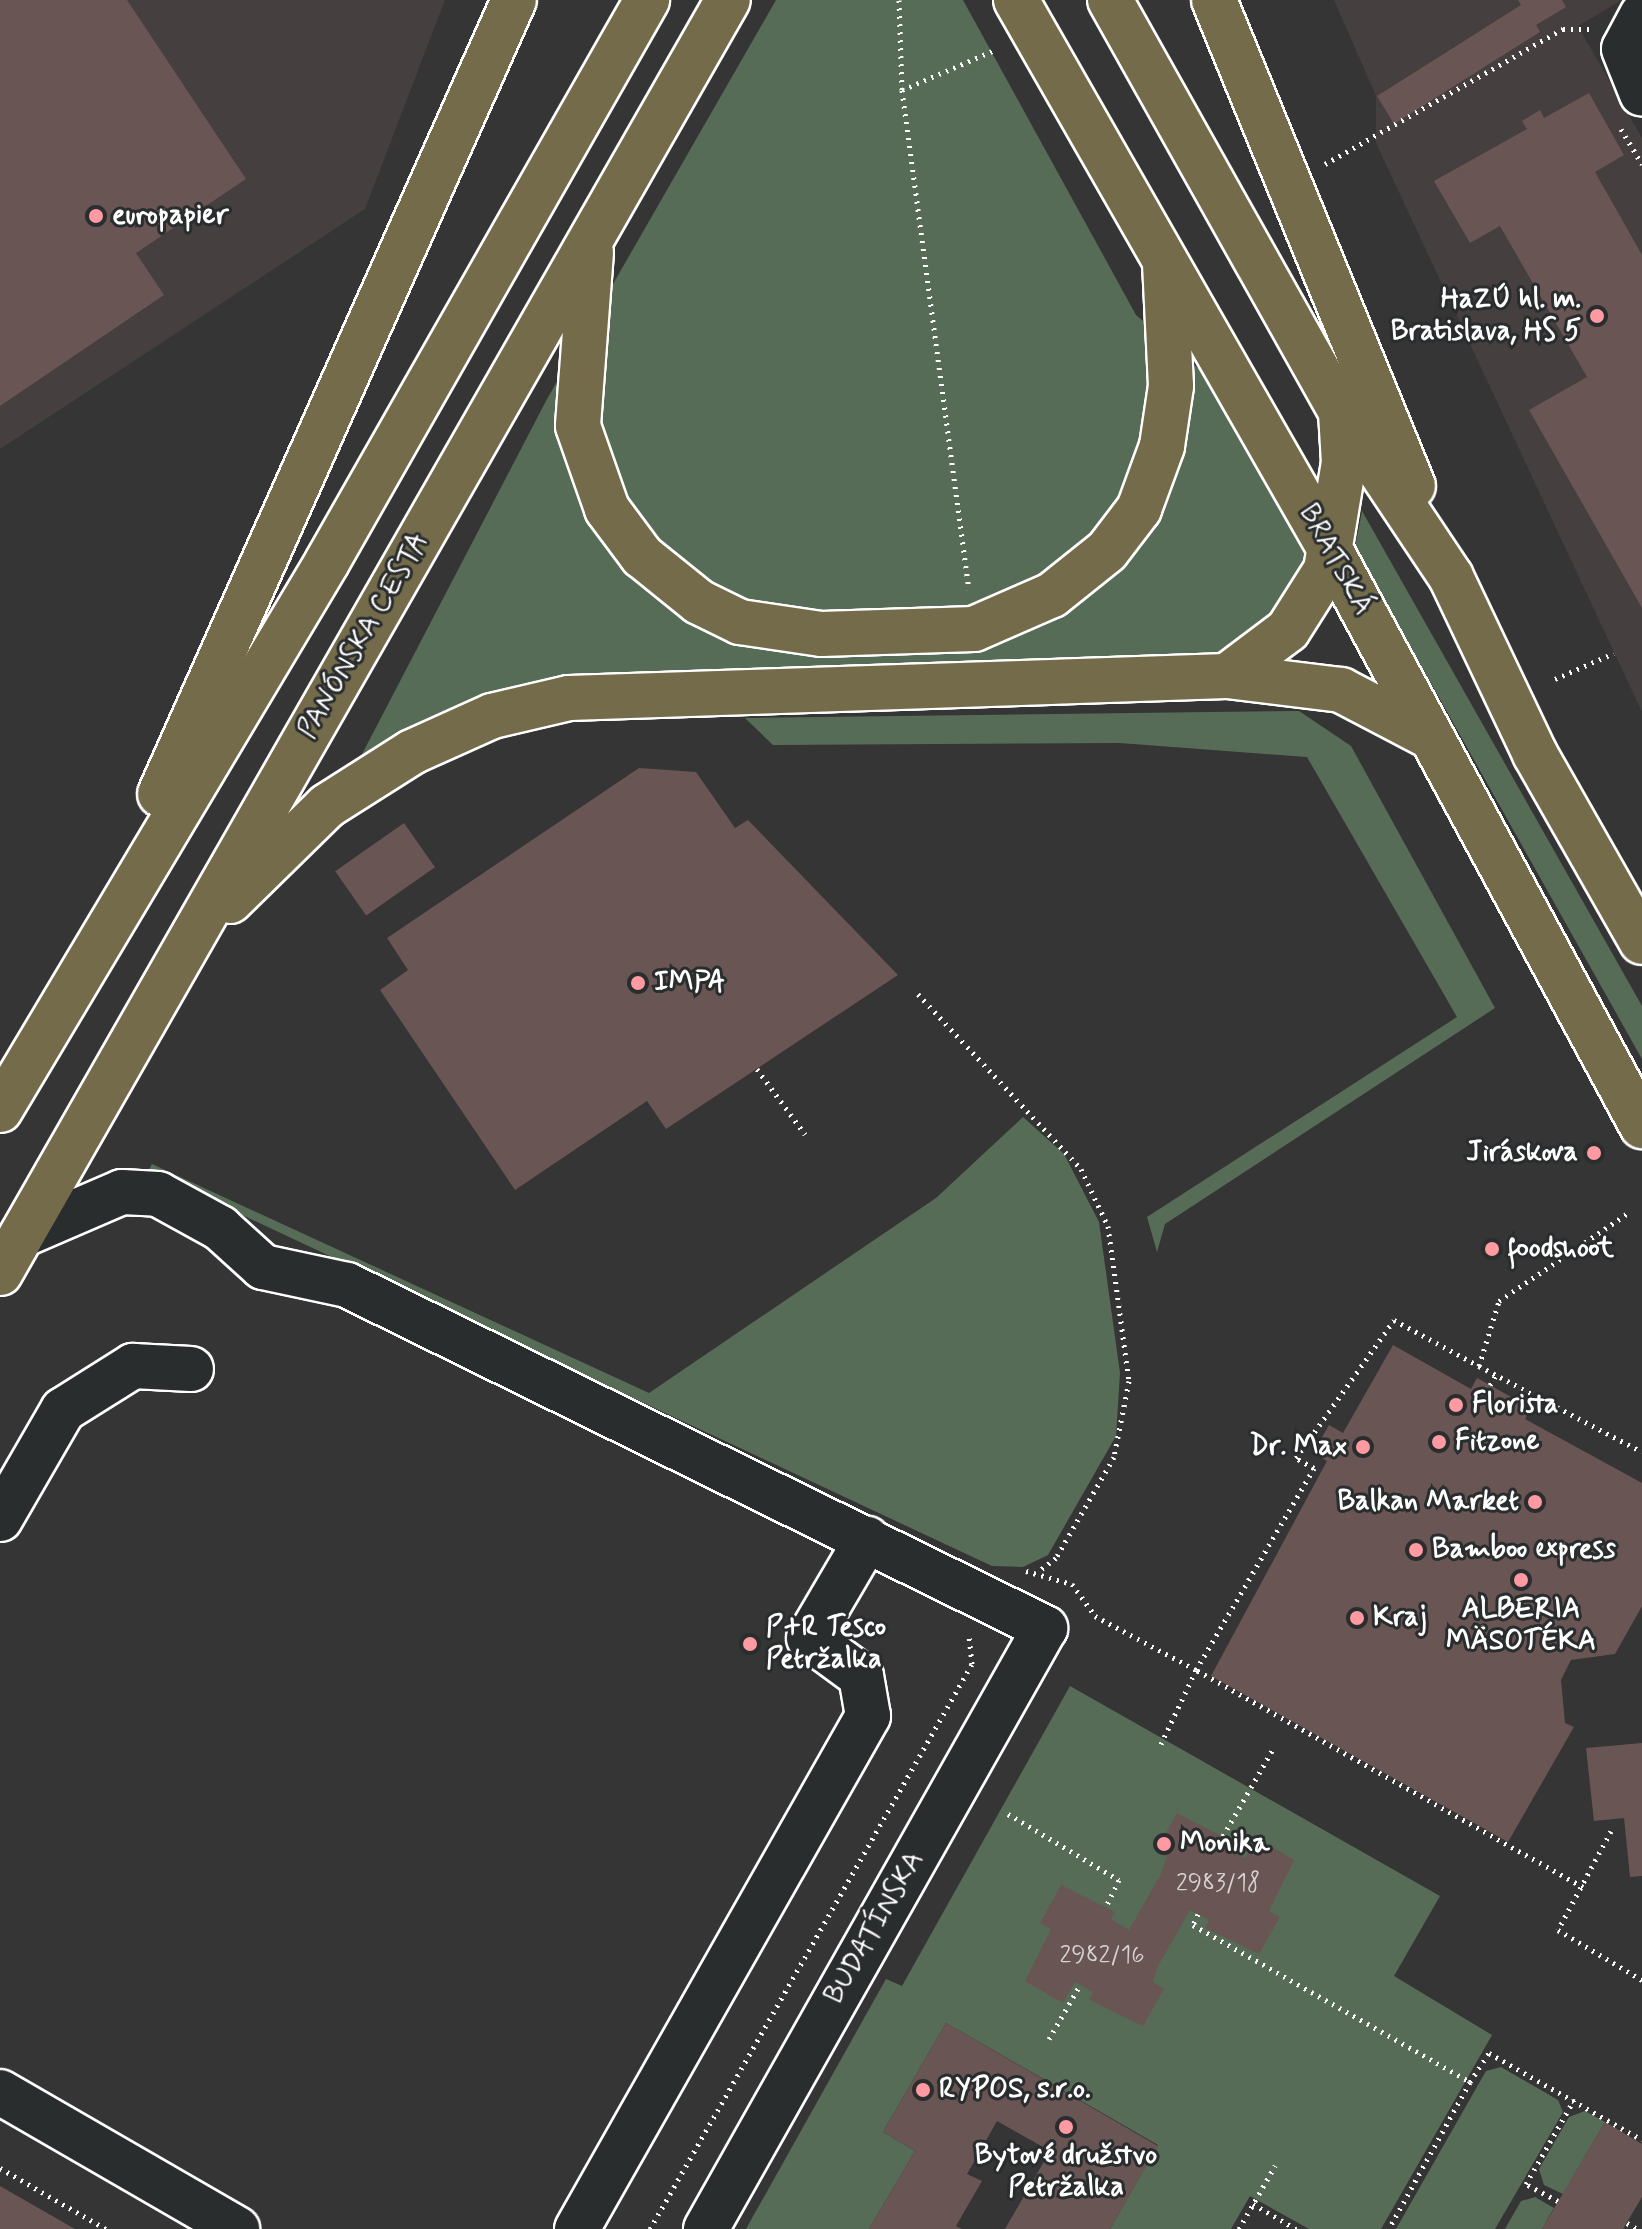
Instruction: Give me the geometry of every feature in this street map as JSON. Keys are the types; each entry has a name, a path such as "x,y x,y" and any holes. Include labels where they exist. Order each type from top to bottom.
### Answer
{"main road":[{"path":"89,958 514,0"},
{"path":"0,1110 327,562 647,0"},
{"name":"PANÓNSKA CESTA","path":"0,1273 728,0"},
{"name":"BRATSKÁ","path":"1016,0 1331,551 1642,1126"},
{"path":"1110,0 1341,412 1451,577"},
{"path":"1214,0 1451,577 1535,754 1642,942"},
{"path":"592,237 578,426 603,499 642,556 699,602 763,627 832,634 974,629 1068,584 1139,509 1167,417 1165,258"},
{"path":"1227,676 1301,615 1331,551 1344,463 1341,412"},
{"path":"189,942 327,806 412,752 527,706 652,694 1227,676 1324,685 1431,737"}],"street":[{"path":"1636,23 1626,65 1642,94"},
{"path":"22,1235 111,1195 144,1190 220,1228 263,1267 347,1285 867,1539 809,1638 861,1676 868,1716 577,2229"},
{"path":"0,1519 63,1410 133,1366 191,1369"},
{"name":"BUDATÍNSKA","path":"706,2229 1045,1628 867,1539"},
{"path":"0,2092 237,2229"}],"path":[{"path":"899,0 902,90 974,629"},
{"path":"1321,167 1563,29 1636,23"},
{"path":"902,90 997,49"},
{"path":"1555,679 1614,653"},
{"path":"918,994 1081,1169 1108,1226 1129,1381 1114,1457 1056,1558 1038,1571"},
{"path":"757,1069 805,1134"},
{"path":"1479,1366 1499,1301 1628,1213"},
{"path":"1583,1887 1196,1670 1314,1468 1296,1458 1394,1320 1642,1452"},
{"path":"1490,1385 1496,1375"},
{"path":"1311,1434 1321,1439"},
{"path":"1223,1836 1273,1749"},
{"path":"1008,1814 1119,1880 1106,1907"},
{"path":"1611,1831 1558,1930 1642,1980"},
{"path":"1198,1914 1193,1925 1470,2082"},
{"path":"1049,2039 1080,1985"},
{"path":"1389,2229 1489,2053 1642,2140"},
{"path":"1558,2201 1526,2184 1574,2100"},
{"path":"1239,2229 1275,2166"},
{"path":"0,2168 106,2229"},
{"path":"1253,2204 1296,2229"},
{"path":"1627,2223 1637,2229"}],"shaded area":[{"path":"0,0 445,0 365,209 0,449"},
{"path":"1334,0 1622,0 1578,26 1642,138 1642,712 1376,143 1376,96"}],"green space":[{"path":"776,0 963,0 1136,315 1199,369 1306,557 1278,609 1208,662 718,669 520,684 359,760 547,399"},
{"path":"1362,511 1642,1006 1642,1059 1355,548"},
{"path":"1299,711 1351,746 1495,1008 1165,1224 1157,1252 1147,1217 1457,1017 1307,757 1120,743 773,745 745,718"},
{"path":"1023,1117 1064,1154 1099,1222 1120,1373 1116,1436 1048,1555 1023,1567 992,1566 148,1171 152,1164 649,1393 936,1198"},
{"path":"1070,1686 1440,1896 1394,1976 1492,2035 1381,2229 1309,2229 1250,2196 1231,2229 1110,2229 1158,2145 946,2023 883,2132 915,2151 869,2229 746,2229 886,1979 902,1986"},
{"path":"1501,2067 1558,2100 1563,2112 1495,2229 1396,2229 1486,2071"},
{"path":"1585,2111 1605,2122 1563,2194 1544,2185 1539,2169 1569,2117"},
{"path":"1535,2197 1554,2208 1542,2229 1505,2229 1521,2201"}],"building":[{"name":"europapier","path":"0,0 127,0 246,179 136,253 164,295 0,406"},
{"path":"1518,0 1562,0 1566,7 1536,25 1540,32 1394,124 1377,96 1521,5"},
{"name":"HaZÚ hl. m. Bratislava, HS 5","path":"1589,93 1624,155 1595,172 1642,255 1642,608 1529,410 1587,377 1500,226 1470,243 1434,181 1527,129 1522,121 1540,110 1544,118"},
{"name":"IMPA","path":"639,768 696,772 735,828 748,820 898,975 666,1129 647,1101 515,1190 380,990 408,970 387,938"},
{"path":"404,823 435,867 366,915 335,871"},
{"path":"1393,1345 1471,1389 1477,1378 1531,1408 1525,1419 1642,1483 1642,1606 1615,1654 1571,1660 1561,1680 1565,1723 1574,1727 1508,1842 1211,1676 1327,1461 1313,1453 1329,1425 1343,1433"},
{"path":"1642,1743 1642,1876 1630,1877 1624,1818 1594,1821 1586,1748"},
{"path":"1177,1813 1231,1841 1227,1847 1245,1858 1257,1838 1294,1860 1269,1911 1280,1917 1259,1954 1205,1928 1209,1920 1190,1910 1158,1966 1153,1982 1164,1989 1143,2026 1089,2000 1093,1992 1075,1982 1063,2003 1025,1981 1051,1929 1040,1923 1061,1885 1115,1912 1111,1919 1129,1930 1161,1874 1167,1857 1156,1851"},
{"name":"Bytové družstvo Petržalka","path":"946,2023 1158,2146 1110,2229 1005,2229 1050,2151 997,2121 967,2174 982,2181 956,2226 962,2229 869,2229 915,2151 883,2132"},
{"path":"1605,2122 1642,2144 1642,2197 1623,2229 1542,2229"},
{"path":"0,2186 75,2229 0,2229"}],"place":[{"name":"europapier","path":"96,216"},
{"name":"HaZÚ hl. m. Bratislava, HS 5","path":"1597,316"},
{"name":"IMPA","path":"638,983"},
{"name":"Jiráskova","path":"1594,1153"},
{"name":"foodshoot","path":"1492,1249"},
{"name":"Florista","path":"1456,1405"},
{"name":"Fitzone","path":"1439,1442"},
{"name":"Dr. Max","path":"1363,1447"},
{"name":"Balkan Market","path":"1535,1502"},
{"name":"Bamboo express","path":"1416,1550"},
{"name":"ALBERIA MÄSOTÉKA","path":"1521,1580"},
{"name":"Kraj","path":"1357,1618"},
{"name":"P+R Tesco Petržalka","path":"750,1644"},
{"name":"Monika","path":"1164,1844"},
{"name":"RYPOS, s.r.o.","path":"923,2090"},
{"name":"Bytové družstvo Petržalka","path":"1066,2127"}]}
